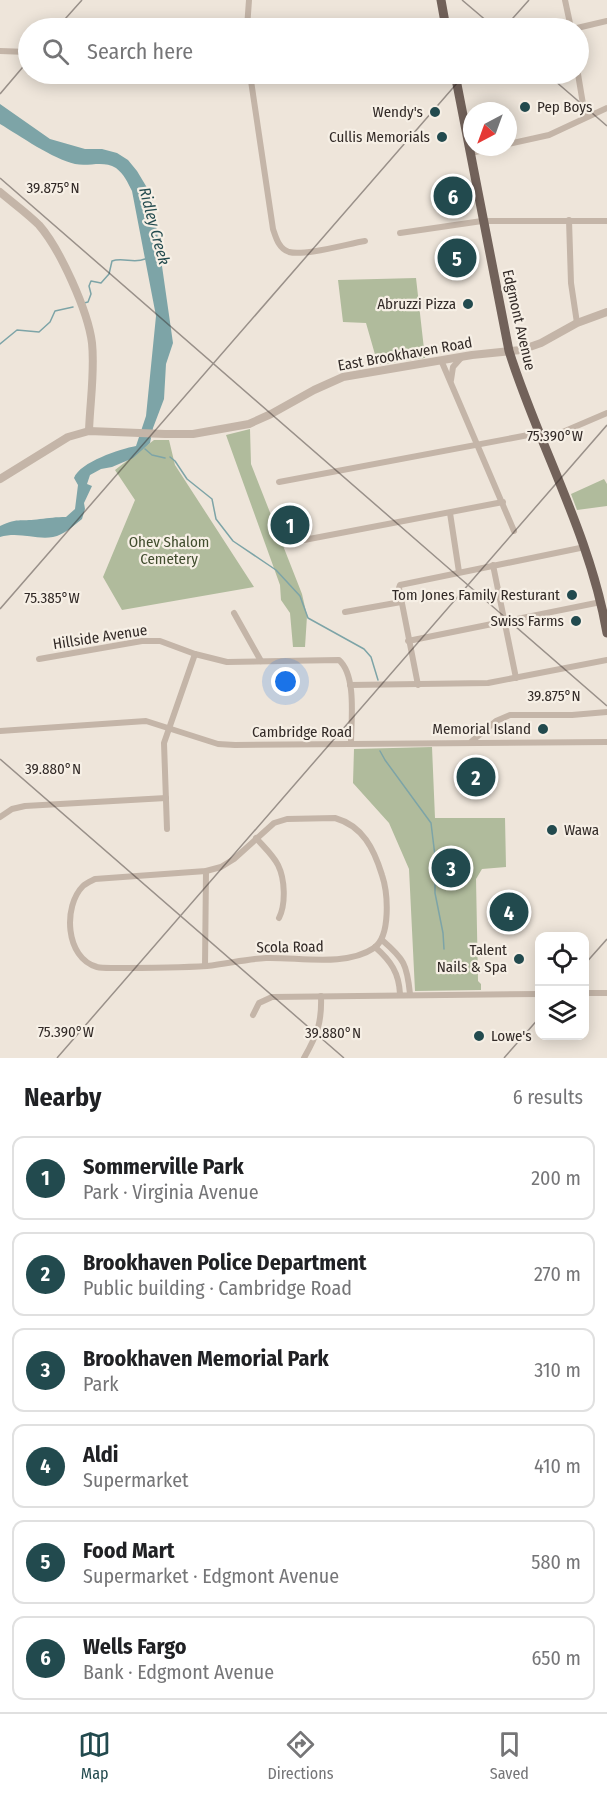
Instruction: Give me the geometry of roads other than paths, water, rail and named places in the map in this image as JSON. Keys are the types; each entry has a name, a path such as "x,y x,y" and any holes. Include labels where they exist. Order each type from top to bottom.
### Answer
{"main road":[{"path":"441,0 444,18"},
{"name":"Edgmont Avenue","path":"457,84 463,113"},
{"name":"Edgmont Avenue","path":"471,156 482,221 509,351 518,380 585,547 601,602 607,633"}],"street":[{"path":"248,18 249,0"},
{"path":"565,0 569,18"},
{"path":"589,25 607,21"},
{"path":"0,51 18,52"},
{"path":"251,84 273,230 278,243 288,252 303,252 365,241"},
{"path":"580,84 585,116"},
{"path":"517,142 565,129 585,116 607,108"},
{"path":"0,192 37,223 58,252 83,311 90,332 93,353 89,431 68,437 0,479"},
{"path":"569,220 571,283 577,322"},
{"path":"400,233 482,221 607,220"},
{"name":"East Brookhaven Road","path":"89,431 193,434 249,424 343,377 535,345 577,322 607,312"},
{"path":"451,380 453,367 463,357"},
{"path":"441,360 479,444 514,531"},
{"path":"279,482 479,444 540,435 554,436 607,413"},
{"path":"304,540 502,502"},
{"path":"450,513 459,572"},
{"path":"418,685 408,641 400,585 585,547"},
{"path":"493,566 516,678"},
{"path":"345,612 401,602"},
{"path":"408,641 601,602"},
{"path":"234,612 261,661"},
{"name":"Hillside Avenue","path":"39,659 150,640 227,662 330,659 341,662 350,685"},
{"path":"167,829 164,743 195,654"},
{"path":"351,744 350,685 488,683 607,660"},
{"path":"472,742 505,716 607,712"},
{"name":"Cambridge Road","path":"0,731 136,721 154,723 218,744 607,742"},
{"path":"0,817 7,811 18,807 166,798"},
{"path":"206,966 206,871 221,867 234,859 269,825 287,819 335,818 356,828 371,846 383,877 386,930 382,940 375,947 396,970 400,994"},
{"path":"256,838 280,870 284,900 279,918"},
{"name":"Scola Road","path":"206,871 95,879 84,884 71,910 71,940 77,951 87,962 96,967 111,968 206,966 266,958 345,959 361,955 375,947"},
{"path":"382,940 398,954 406,965 410,994"},
{"path":"589,993 607,993"},
{"path":"254,1015 259,1003 268,998 400,994 535,994"},
{"path":"304,1058 319,1028 322,1015 321,996"}],"water":[{"name":"Ridley Creek","path":"0,104 50,139 85,149 102,149 117,153 128,160 137,171 152,196 173,343 166,364 164,399 150,443 133,458 90,475 87,484 92,486 84,503 82,519 65,532 53,537 7,535 0,537 0,526 16,521 66,517 75,509 78,485 74,478 78,472 101,457 136,446 146,416 156,316 132,191 124,176 111,166 75,164 37,147 0,124"}],"waterway":[{"path":"84,303 88,302 91,294 89,286 91,281 101,283 109,274 112,261 145,259"},
{"path":"0,344 17,330 39,332 50,322 55,311 73,307"},
{"path":"145,449 152,455 165,458"},
{"path":"170,457 187,479 212,499 216,519 233,541 276,570 300,596 308,618 364,649 371,657 378,680"},
{"path":"380,751 431,823 435,856 435,893 444,949"}],"place":[{"name":"Pep Boys","path":"525,107"},
{"name":"Wendy's","path":"435,112"},
{"name":"Cullis Memorials","path":"442,137"},
{"name":"Wells Fargo","path":"453,196"},
{"name":"Food Mart","path":"457,258"},
{"name":"Abruzzi Pizza","path":"468,304"},
{"name":"Sommerville Park","path":"290,525"},
{"name":"Tom Jones Family Resturant","path":"572,595"},
{"name":"Swiss Farms","path":"576,621"},
{"name":"Memorial Island","path":"543,729"},
{"name":"Brookhaven Police Department","path":"476,777"},
{"name":"Wawa","path":"552,830"},
{"name":"Brookhaven Memorial Park","path":"451,868"},
{"name":"Aldi","path":"509,912"},
{"name":"Talent Nails & Spa","path":"519,959"},
{"name":"Lowe's","path":"479,1036"}],"park label":[{"name":"Ohev Shalom Cemetery","path":"169,550"}]}
